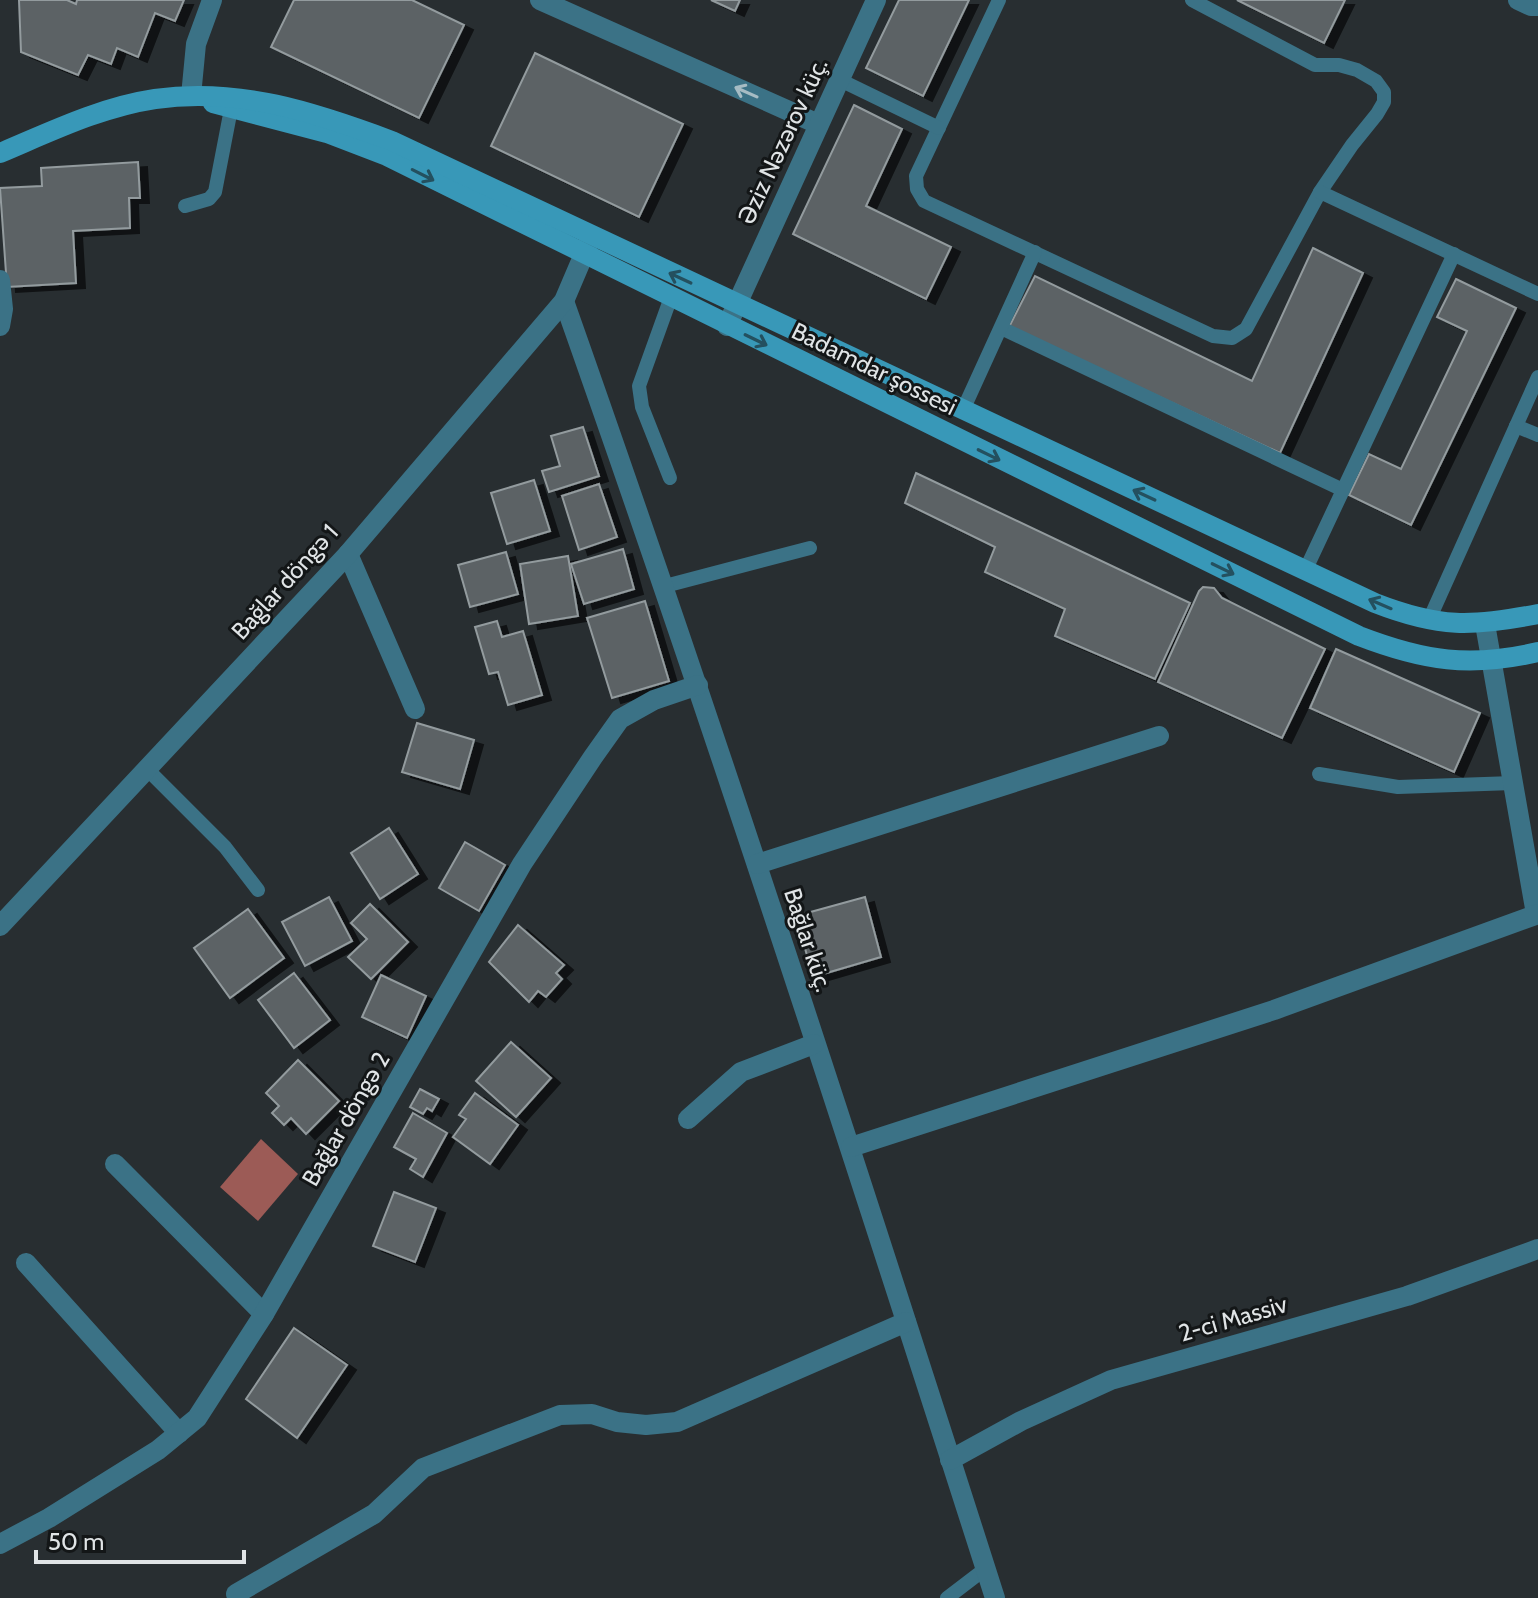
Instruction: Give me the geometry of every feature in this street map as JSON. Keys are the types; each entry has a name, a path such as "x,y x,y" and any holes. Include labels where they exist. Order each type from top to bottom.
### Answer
{"main road":[{"name":"Badamdar şossesi","path":"191,96 327,133 387,156 1359,636 1392,649 1457,662 1492,661 1538,652"},
{"name":"Badamdar şossesi","path":"0,153 113,109 153,99 236,96 336,120 392,141 1305,571 1399,612 1429,620 1485,624 1538,614"}],"street":[{"path":"191,96 196,44 212,0"},
{"path":"540,0 818,124"},
{"name":"Əziz Nəzərov küç.","path":"727,326 876,0"},
{"path":"1518,0 1538,6"},
{"name":"Bağlar döngə 1","path":"0,926 348,554 564,301 592,236"},
{"path":"0,280 3,309 0,326"},
{"name":"Bağlar küç.","path":"564,301 698,685 814,1044 851,1147 995,1598"},
{"path":"348,554 415,709"},
{"path":"851,1147 1274,1010 1537,914 1485,624"},
{"name":"Bağlar döngə 2","path":"0,1544 49,1518 158,1450 197,1418 264,1314 522,864 593,757 620,719 654,700 698,685"},
{"path":"757,864 1159,736"},
{"path":"688,1119 741,1072 814,1044"},
{"path":"115,1164 264,1314"},
{"name":"2-ci Massiv","path":"950,1460 1021,1421 1111,1380 1407,1296 1538,1249"},
{"path":"26,1263 179,1433"},
{"path":"236,1594 374,1514 423,1468 560,1415 592,1414 617,1422 646,1425 677,1422 906,1322"}],"lane":[{"path":"999,0 916,176 917,189 924,201 1213,336 1232,338 1246,329 1320,192 1384,102 1384,92 1376,81 1357,70 1339,65 1315,65 1192,0"},
{"path":"840,80 939,128"},
{"path":"185,206 209,199 215,192 231,109"},
{"path":"1320,192 1538,294"},
{"path":"963,410 1035,252"},
{"path":"1305,571 1454,254"},
{"path":"670,478 642,407 639,386 671,297"},
{"path":"1001,328 1343,490"},
{"path":"1429,620 1538,378"},
{"path":"1516,426 1538,435"},
{"path":"665,586 810,548"},
{"path":"146,768 225,847 258,890"},
{"path":"1319,774 1398,787 1513,783"},
{"path":"947,1598 985,1569"}],"shaded area":[{"path":"261,1139 298,1174 258,1221 220,1187"}],"building":[{"path":"19,0 67,0 76,4 77,0 184,0 175,21 155,13 138,57 117,48 111,64 88,55 78,75 21,52"},
{"path":"294,0 412,0 464,25 419,118 271,47"},
{"path":"711,0 740,0 735,11"},
{"path":"899,0 969,0 923,96 866,68"},
{"path":"1237,0 1345,0 1324,43"},
{"path":"535,53 683,124 639,217 491,146"},
{"path":"854,105 902,129 866,206 951,247 926,299 793,234"},
{"path":"138,162 140,198 129,198 130,228 73,231 76,283 7,287 0,188 42,186 41,168"},
{"path":"1313,248 1363,273 1280,453 1009,327 1035,276 1252,381"},
{"path":"1456,279 1516,308 1411,525 1349,495 1369,454 1401,469 1467,331 1437,317"},
{"path":"583,427 599,476 549,492 542,471 560,466 551,436"},
{"path":"916,473 1190,603 1155,679 1055,636 1065,609 985,572 995,547 905,503"},
{"path":"534,480 550,531 507,544 491,493"},
{"path":"599,484 617,537 579,550 562,496"},
{"path":"623,549 634,589 584,604 571,564"},
{"path":"506,552 518,594 470,607 458,565"},
{"path":"568,556 578,616 529,624 520,564"},
{"path":"1203,587 1214,588 1222,598 1325,649 1282,738 1158,682"},
{"path":"645,601 669,681 612,698 587,618"},
{"path":"497,621 502,637 523,631 542,695 508,705 498,672 489,674 475,627"},
{"path":"1336,649 1480,713 1454,772 1310,708"},
{"path":"417,723 474,740 460,789 402,772"},
{"path":"389,828 418,874 380,899 351,853"},
{"path":"465,842 505,865 479,911 439,888"},
{"path":"329,897 352,941 305,966 282,922"},
{"path":"865,897 881,957 813,977 796,916"},
{"path":"370,904 408,942 371,979 348,957 367,939 351,923"},
{"path":"248,909 284,958 230,998 194,948"},
{"path":"518,925 564,965 556,973 562,979 546,997 538,991 529,1002 489,962"},
{"path":"294,973 330,1020 294,1048 258,1000"},
{"path":"381,975 426,996 407,1038 362,1017"},
{"path":"511,1042 551,1078 516,1117 476,1081"},
{"path":"298,1060 339,1101 306,1134 291,1118 284,1125 272,1113 279,1106 266,1093"},
{"path":"420,1089 439,1099 432,1111 427,1108 423,1114 410,1107"},
{"path":"475,1093 518,1125 490,1164 453,1137 466,1119 459,1115"},
{"path":"413,1113 447,1133 423,1177 410,1169 416,1159 394,1147"},
{"path":"394,1192 436,1208 415,1262 373,1246"},
{"path":"294,1328 347,1365 297,1438 246,1399"}]}
